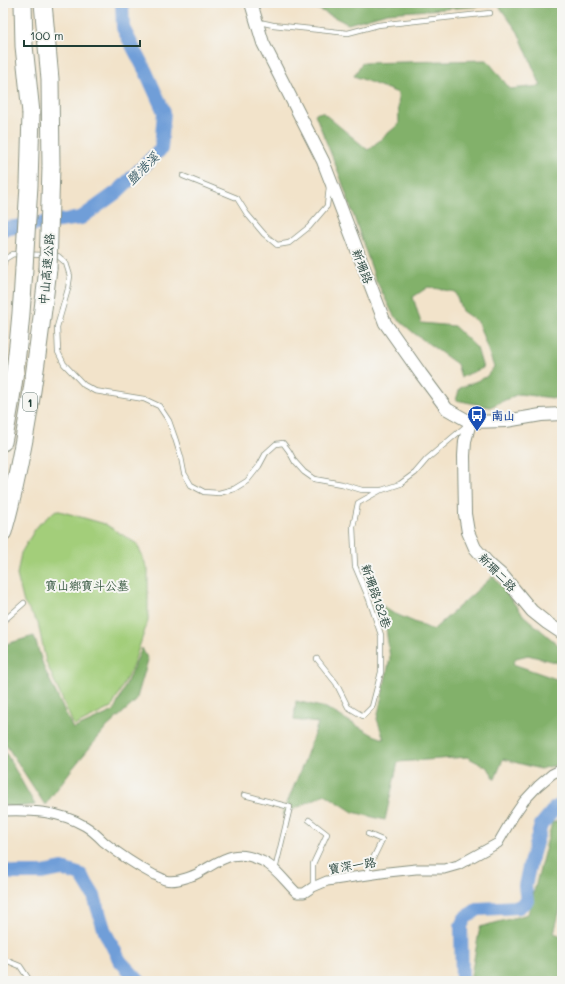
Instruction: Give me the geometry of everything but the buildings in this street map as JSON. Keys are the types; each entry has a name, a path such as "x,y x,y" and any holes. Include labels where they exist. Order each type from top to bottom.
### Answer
{"highway":[{"name":"中山高速公路","path":"3,442 10,405 22,299 29,184 31,113 24,46 23,3"},
{"name":"中山高速公路","path":"3,532 10,506 30,404 48,269 51,167 50,79 43,3"}],"street":[{"name":"新珊路","path":"251,3 263,43 323,161 385,323 447,409 470,422"},
{"path":"470,422 506,421 541,415 562,414"},
{"name":"新珊二路","path":"470,422 465,441 464,456 465,514 468,532 475,548 489,564 504,577 532,611 562,633"},
{"name":"寶深一路","path":"3,811 48,812 67,817 86,826 105,843 129,860 150,873 166,880 180,880 199,873 216,862 232,855 246,856 262,861 275,870 298,893 304,893 327,881 365,875 416,869 444,868 458,865 498,843 512,817 524,801 552,774 562,769"}],"lane":[{"path":"257,22 348,33 378,25 490,13"},
{"path":"183,176 237,198 247,214 264,234 277,245 289,242 309,227 327,206 330,187 318,150"},
{"name":"新珊路182巷","path":"3,266 5,259 13,254 58,256 66,262 70,276 68,289 57,327 58,352 64,364 84,384 95,391 144,399 159,406 169,421 184,473 192,485 204,492 219,493 234,489 247,482 266,453 276,444 283,443 295,462 304,472 314,479 342,484 362,490 382,490"},
{"name":"新珊路182巷","path":"317,659 336,683 348,707 363,716 372,707 381,672 381,635 370,598 355,566 353,527 358,503 382,490 400,484 470,422"},
{"path":"3,621 24,603"},
{"path":"244,795 290,807 275,870"},
{"path":"309,820 327,834 313,864 313,887"},
{"path":"365,875 382,840 368,834"},
{"path":"3,959 20,966 30,981"}],"green space":[{"path":"309,3 562,3 562,399 518,394 490,407 456,400 460,388 486,377 494,367 478,322 462,311 455,292 428,287 413,297 421,323 454,326 477,348 483,368 461,377 457,364 415,334 394,316 375,278 340,176 315,114 322,112 368,150 399,124 398,93 354,76 362,63 487,60 510,89 541,86 518,32 498,5 387,13 348,24"},
{"name":"寶山鄉寶斗公墓","path":"56,510 105,524 137,544 148,570 148,621 133,665 112,707 74,726 46,662 38,623 24,603 17,575 21,553 37,526"},
{"path":"493,576 524,616 562,648 562,664 528,655 516,658 513,664 562,681 562,763 540,769 503,759 495,779 488,768 467,757 398,762 385,820 353,812 325,794 282,815 318,723 294,720 296,701 326,708 373,735 384,739 377,719 390,658 383,606 391,612 433,630"},
{"path":"34,636 44,668 73,729 114,711 142,648 148,660 136,701 107,727 72,769 45,805 3,740 3,645"},
{"path":"3,748 35,805 14,807 3,805"},
{"path":"562,818 562,902 554,933 562,936 562,981 470,981 480,927 528,914 552,823"}],"waterway":[{"name":"鹽港溪","path":"3,230 8,228 81,218 117,192 161,149 164,112 146,72 123,28 122,3"},
{"path":"462,981 461,926 465,918 478,909 519,907 527,901 525,886 541,825 555,808 562,804"},
{"path":"3,870 13,873 43,873 62,869 81,875 94,896 105,932 120,961 139,981"}],"place":[{"name":"南山","path":"477,432"}]}
